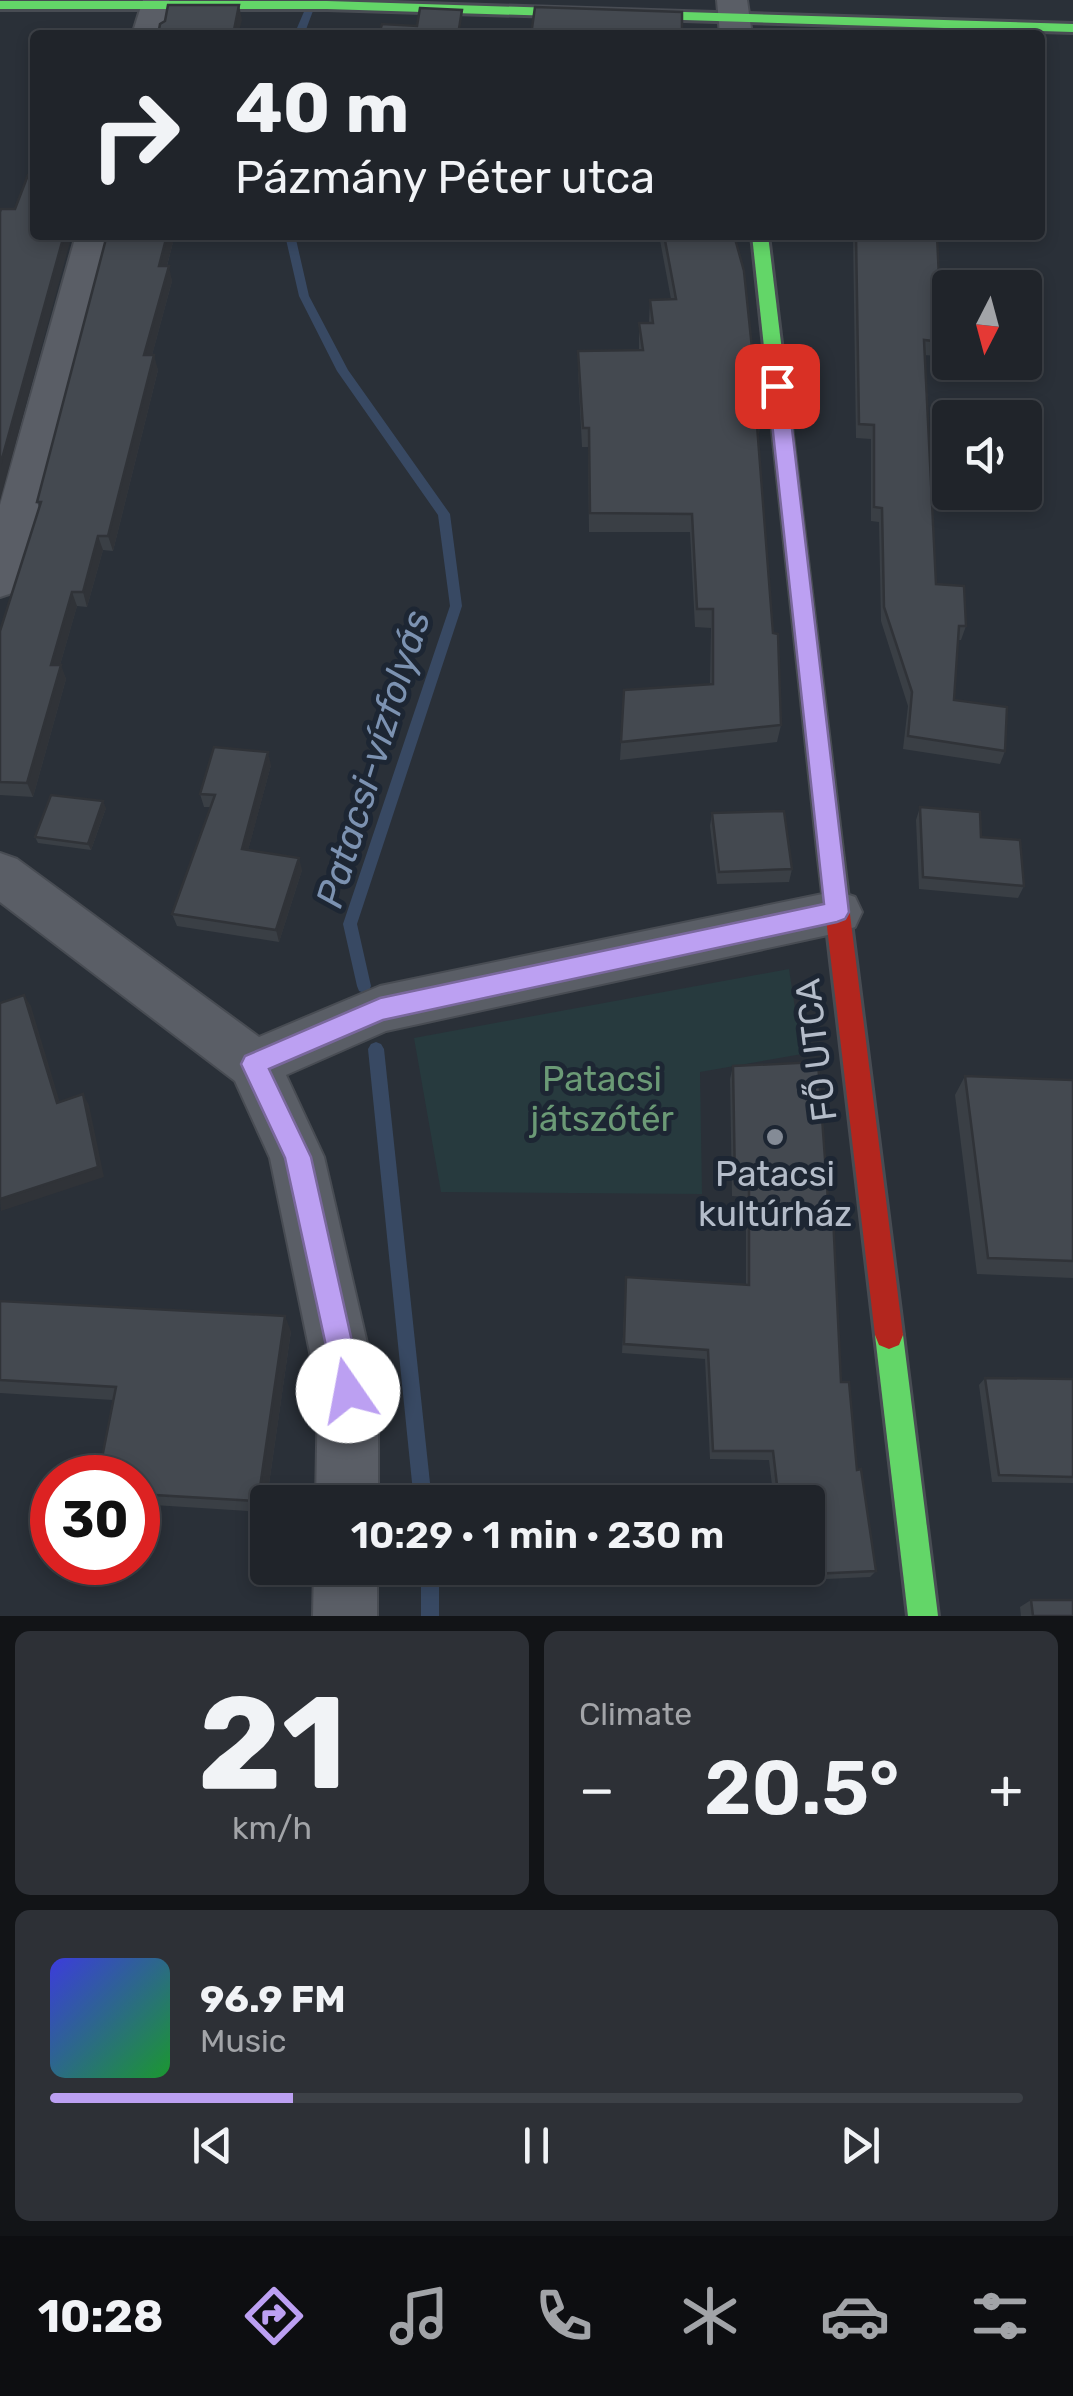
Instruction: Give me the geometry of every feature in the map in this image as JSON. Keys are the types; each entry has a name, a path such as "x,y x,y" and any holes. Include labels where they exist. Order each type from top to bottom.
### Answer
{"street":[{"path":"0,5 152,20 300,4 734,17 803,27 1073,28"},
{"path":"0,581 93,240"},
{"name":"FŐ UTCA","path":"761,240 923,1616"},
{"path":"0,874 254,1064 298,1157 313,1221 348,1391 347,1485"},
{"path":"254,1064 380,1009 837,912"},
{"path":"345,1616 346,1585"}],"green space":[{"name":"Patacsi játszótér","path":"789,969 802,1054 700,1072 702,1194 441,1192 414,1038"}],"building":[{"path":"168,5 239,5 234,30 159,30"},
{"path":"535,7 682,12 682,30 532,30"},
{"path":"420,8 462,10 459,30 380,30 382,24 417,26"},
{"path":"30,175 30,240 63,240 0,466 0,212 15,209"},
{"path":"106,240 166,240 159,266 169,266 144,355 154,355 108,536 98,536 83,592 72,592 51,665 61,665 27,783 0,782 0,631 41,502 37,502"},
{"path":"665,240 735,240 744,271 760,425 773,633 778,634 781,725 621,742 624,690 713,684 713,609 697,609 692,514 590,513 589,428 583,428 578,351 643,350 639,323 653,323 650,300 676,299"},
{"path":"856,240 937,240 939,270 932,270 932,341 924,340 936,584 964,586 966,626 959,626 954,700 1007,707 1005,751 908,736 912,692 884,607 882,508 874,507 874,425 859,424"},
{"path":"214,747 268,752 242,849 299,858 276,930 172,914 215,795 200,794"},
{"path":"51,795 103,801 88,844 35,837"},
{"path":"920,807 980,812 981,837 1020,840 1024,886 923,877"},
{"path":"784,811 792,869 719,872 712,813"},
{"path":"24,995 57,1103 83,1094 98,1167 0,1199 0,1003"},
{"path":"818,1062 829,1214 833,1215 841,1382 849,1382 857,1470 861,1469 876,1571 825,1573 825,1485 777,1485 773,1451 713,1451 708,1350 624,1344 626,1277 749,1285 749,1185 735,1184 733,1066"},
{"path":"965,1076 1073,1080 1073,1261 988,1258"},
{"path":"0,1301 285,1316 260,1485 250,1485 250,1501 160,1495 160,1455 103,1455 116,1387 0,1380"},
{"path":"985,1378 1073,1379 1073,1477 999,1475"},
{"path":"1031,1600 1073,1600 1073,1616 1033,1616"}],"waterway":[{"name":"Patacsi-vízfolyás","path":"301,30 313,0"},
{"name":"Patacsi-vízfolyás","path":"291,240 304,296 343,371 444,514 456,606 350,924 364,986"},
{"name":"Patacsi-vízfolyás","path":"376,1049 421,1485"},
{"name":"Patacsi-vízfolyás","path":"430,1585 430,1616"}],"traffic: fast":[{"path":"0,5 327,5 1073,28"},
{"path":"761,240 831,859"},
{"path":"889,1335 923,1616"}],"traffic: jam":[{"path":"831,859 889,1335"}],"place":[{"name":"Patacsi kultúrház","path":"775,1137"}],"route":[{"path":"348,1391 298,1157 254,1064 380,1009 837,912 777,386"}]}
